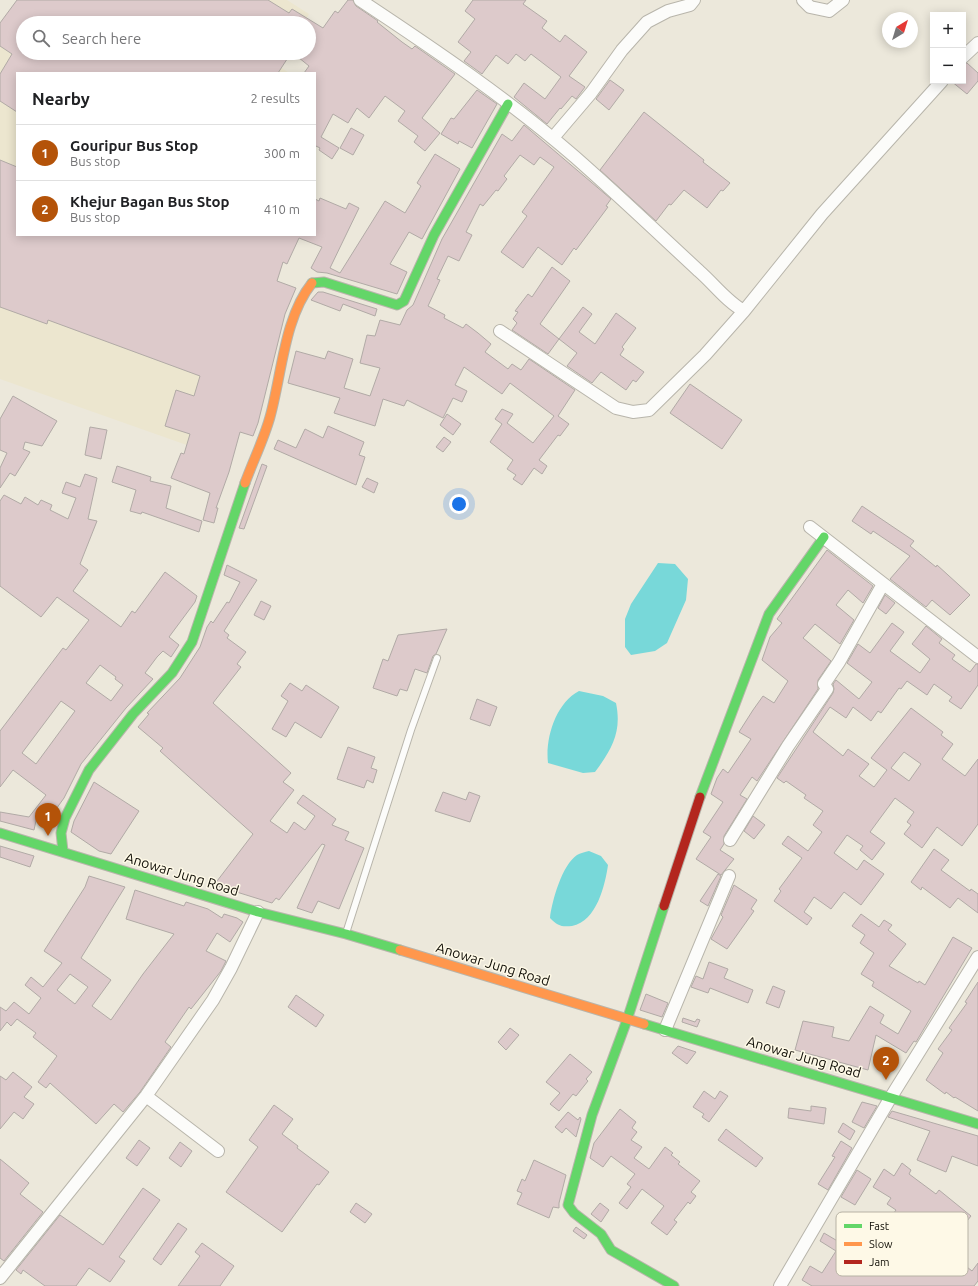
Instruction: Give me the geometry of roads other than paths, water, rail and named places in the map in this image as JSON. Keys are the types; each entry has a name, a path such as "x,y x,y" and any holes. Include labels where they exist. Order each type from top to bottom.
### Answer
{"main road":[{"path":"63,851 61,833 65,818 89,770 133,714 172,673 192,642 235,508 270,418 294,316 307,289 313,282 324,282 396,306 404,301 434,235 508,104"},
{"path":"674,1286 611,1250 601,1234 574,1213 568,1205 592,1115 628,1020 692,818 769,614 824,537"},
{"name":"Anowar Jung Road","path":"0,833 63,851 258,912 346,934 978,1124"}],"street":[{"path":"360,0 433,48 574,156 708,279 735,306 744,311"},
{"path":"557,133 590,93 622,50 647,22 668,11 690,5 694,0"},
{"path":"803,0 810,7 829,11 844,0"},
{"path":"966,54 978,43"},
{"path":"500,331 616,408 633,412 649,410 705,355 744,311 822,214 939,84"},
{"path":"810,527 978,657"},
{"path":"730,840 788,746 827,689 824,684 839,662 883,584"},
{"path":"665,1030 729,876"},
{"path":"0,1278 146,1096 213,1000 231,968 258,912"},
{"path":"780,1286 891,1097 978,957"},
{"path":"146,1096 218,1151"}],"lane":[{"path":"346,934 411,730 437,658"}],"water":[{"path":"658,563 675,564 688,579 686,600 667,643 655,651 631,655 625,647 625,619 631,604"},
{"path":"579,691 603,696 616,703 618,713 618,723 611,748 595,772 583,773 548,763 548,743 550,732 558,712 571,697"},
{"path":"589,851 601,856 608,865 602,892 594,910 581,923 572,926 565,926 555,923 550,918 553,902 562,875 578,854"}],"place":[{"name":"Gouripur Bus Stop","path":"48,836"},
{"name":"Khejur Bagan Bus Stop","path":"886,1080"}]}
